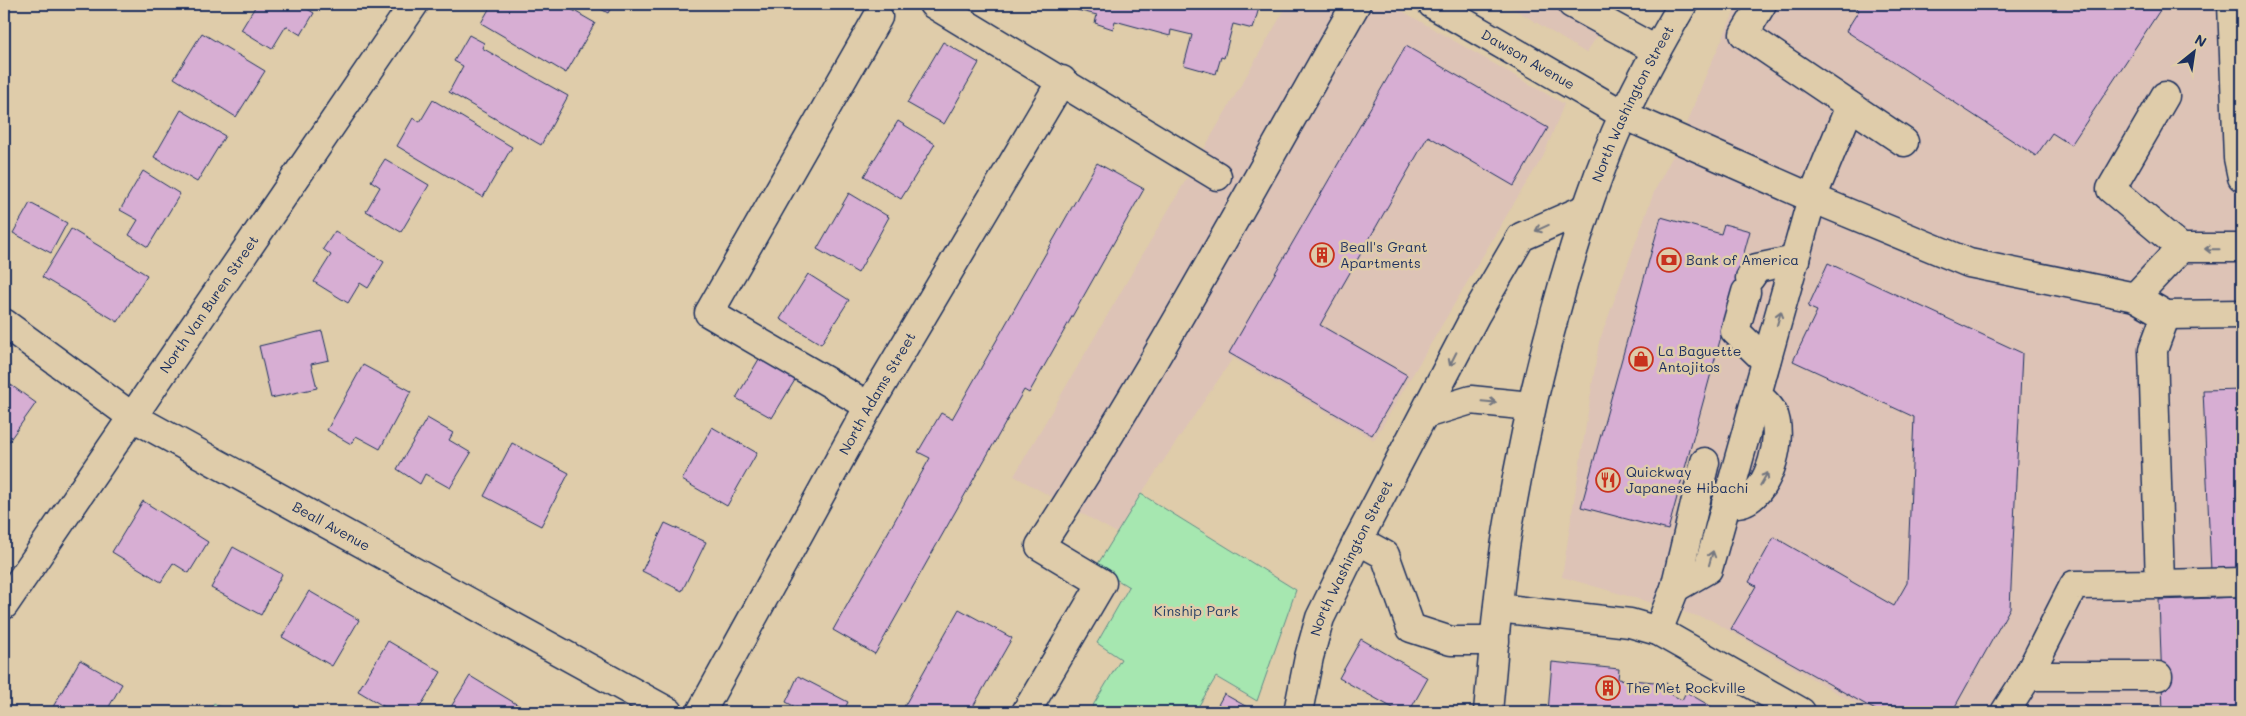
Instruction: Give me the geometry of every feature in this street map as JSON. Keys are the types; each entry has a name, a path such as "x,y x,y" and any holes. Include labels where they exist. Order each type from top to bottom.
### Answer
{"street":[{"name":"North Van Buren Street","path":"4,605 414,4"},
{"path":"933,4 1062,80 1217,176"},
{"path":"1026,712 1102,583 1040,546 1073,496 1172,328 1356,4"},
{"name":"Dawson Avenue","path":"1432,4 1624,115 1812,198 1969,263 2135,297 2166,315"},
{"path":"1572,4 1656,50"},
{"name":"North Washington Street","path":"1488,712 1505,546 1531,406 1553,320 1587,208 1624,115 1656,50 1683,4"},
{"path":"1762,4 1744,34 1904,142"},
{"path":"2232,4 2238,158 2242,177"},
{"path":"869,406 709,313 878,17"},
{"name":"North Adams Street","path":"701,712 869,406 1062,80"},
{"path":"2165,96 2111,189 2181,248 2242,248"},
{"path":"1675,588 1708,569 1812,198 1850,106"},
{"name":"North Washington Street","path":"1298,712 1309,657 1320,618 1358,540 1475,316 1521,238 1587,208"},
{"path":"2135,297 2181,248"},
{"path":"1766,361 1735,332 1748,285 1757,268 1795,260"},
{"path":"2160,584 2153,350 2166,315 2242,314"},
{"name":"Beall Avenue","path":"4,323 132,416 669,712"},
{"path":"1425,414 1471,400 1531,406"},
{"path":"1658,631 1675,588 1705,462"},
{"path":"1358,540 1385,555 1411,628 1452,640 1495,641"},
{"path":"2004,712 2028,676 2074,584 2242,582"},
{"path":"1498,608 1630,623 1658,631 1801,712"},
{"path":"2028,676 2158,676"}],"shaded area":[{"path":"1288,4 1390,4 1564,104 1543,157 1374,440 1233,358 1141,494 1117,533 1014,476"},
{"path":"1506,4 1619,4 1586,53"},
{"path":"1738,4 2242,4 2242,712 1953,712 2004,613 1950,712 1870,712 1711,620 1562,577 1599,342 1654,192 1681,140 1705,77"}],"green space":[{"name":"Kinship Park","path":"1141,494 1296,590 1257,701 1216,677 1195,712 1089,712 1121,659 1097,643 1129,587 1096,567"},
{"path":"214,703 229,712 209,712"}],"building":[{"path":"250,4 299,4 314,13 301,35 286,26 272,49 241,30 255,7"},
{"path":"492,4 562,4 595,23 566,73 481,23"},
{"path":"592,4 613,4 608,13"},
{"path":"1078,4 1260,4 1253,29 1233,24 1224,58 1221,57 1216,74 1184,65 1192,35 1171,30 1170,36 1115,21 1113,29 1095,23 1097,15 1077,10"},
{"path":"1849,4 2164,4 2071,145 2052,133 2036,156 1846,31 1859,10"},
{"path":"202,33 265,71 236,117 174,78"},
{"path":"469,35 484,43 482,48 568,96 541,145 449,92 463,66 454,61"},
{"path":"943,42 979,63 944,124 907,103"},
{"name":"Beall's Grant Apartments","path":"1406,46 1548,128 1514,186 1428,136 1320,325 1407,375 1372,435 1229,353"},
{"path":"433,100 512,147 483,197 397,146 413,118 420,122"},
{"path":"181,110 225,136 197,182 154,157"},
{"path":"898,121 935,144 901,199 864,176"},
{"path":"385,159 429,185 401,232 366,211 380,187 371,181"},
{"path":"1097,163 1144,189 1029,393 1024,390 875,654 833,630 930,458 918,452 941,413 952,419"},
{"path":"143,171 180,194 148,247 129,235 138,220 120,210"},
{"path":"849,193 889,217 858,273 817,249"},
{"path":"30,203 67,223 51,253 13,233"},
{"path":"1661,217 1721,234 1724,224 1750,231 1668,530 1581,507"},
{"path":"71,229 147,275 118,322 42,277"},
{"path":"335,231 384,262 368,288 360,283 348,303 314,282 331,255 323,249"},
{"path":"1828,263 2022,353 2010,608 1952,712 1879,712 1731,629 1756,586 1749,582 1774,537 1894,606 1907,583 1914,417 1793,361 1817,311 1808,307"},
{"path":"808,274 849,300 821,344 780,319"},
{"path":"322,331 329,360 311,364 317,388 271,398 259,346"},
{"path":"762,354 798,375 772,418 736,398"},
{"path":"363,365 411,391 380,449 356,436 351,444 327,430"},
{"path":"4,380 36,403 4,448"},
{"path":"2242,389 2242,569 2211,571 2203,390"},
{"path":"427,418 453,433 449,440 471,453 450,488 425,474 420,484 397,469"},
{"path":"712,427 757,453 727,506 682,480"},
{"path":"512,443 569,473 541,526 484,496"},
{"path":"143,501 208,542 189,573 173,563 161,582 112,552"},
{"path":"665,523 706,542 682,591 642,571"},
{"path":"233,547 282,574 261,615 211,588"},
{"path":"309,591 359,620 332,666 282,637"},
{"path":"2242,597 2242,712 2163,712 2159,600"},
{"path":"959,609 1012,638 970,712 901,712"},
{"path":"1361,639 1428,678 1409,712 1400,712 1339,678"},
{"path":"388,641 441,672 417,712 393,712 358,691"},
{"path":"80,660 122,684 106,712 50,712"},
{"name":"The Met Rockville","path":"1552,662 1619,669 1618,679 1667,683 1666,692 1682,700 1686,692 1719,711 1548,712"},
{"path":"470,676 518,705 513,712 453,712 449,710"},
{"path":"798,676 848,702 843,712 805,712 786,702"},
{"path":"1224,694 1256,712 1214,712"}],"place":[{"name":"Beall's Grant Apartments","path":"1322,255"},
{"name":"Bank of America","path":"1669,260"},
{"name":"La Baguette Antojitos","path":"1641,359"},
{"name":"Quickway Japanese Hibachi","path":"1608,480"},
{"name":"The Met Rockville","path":"1608,688"}]}
